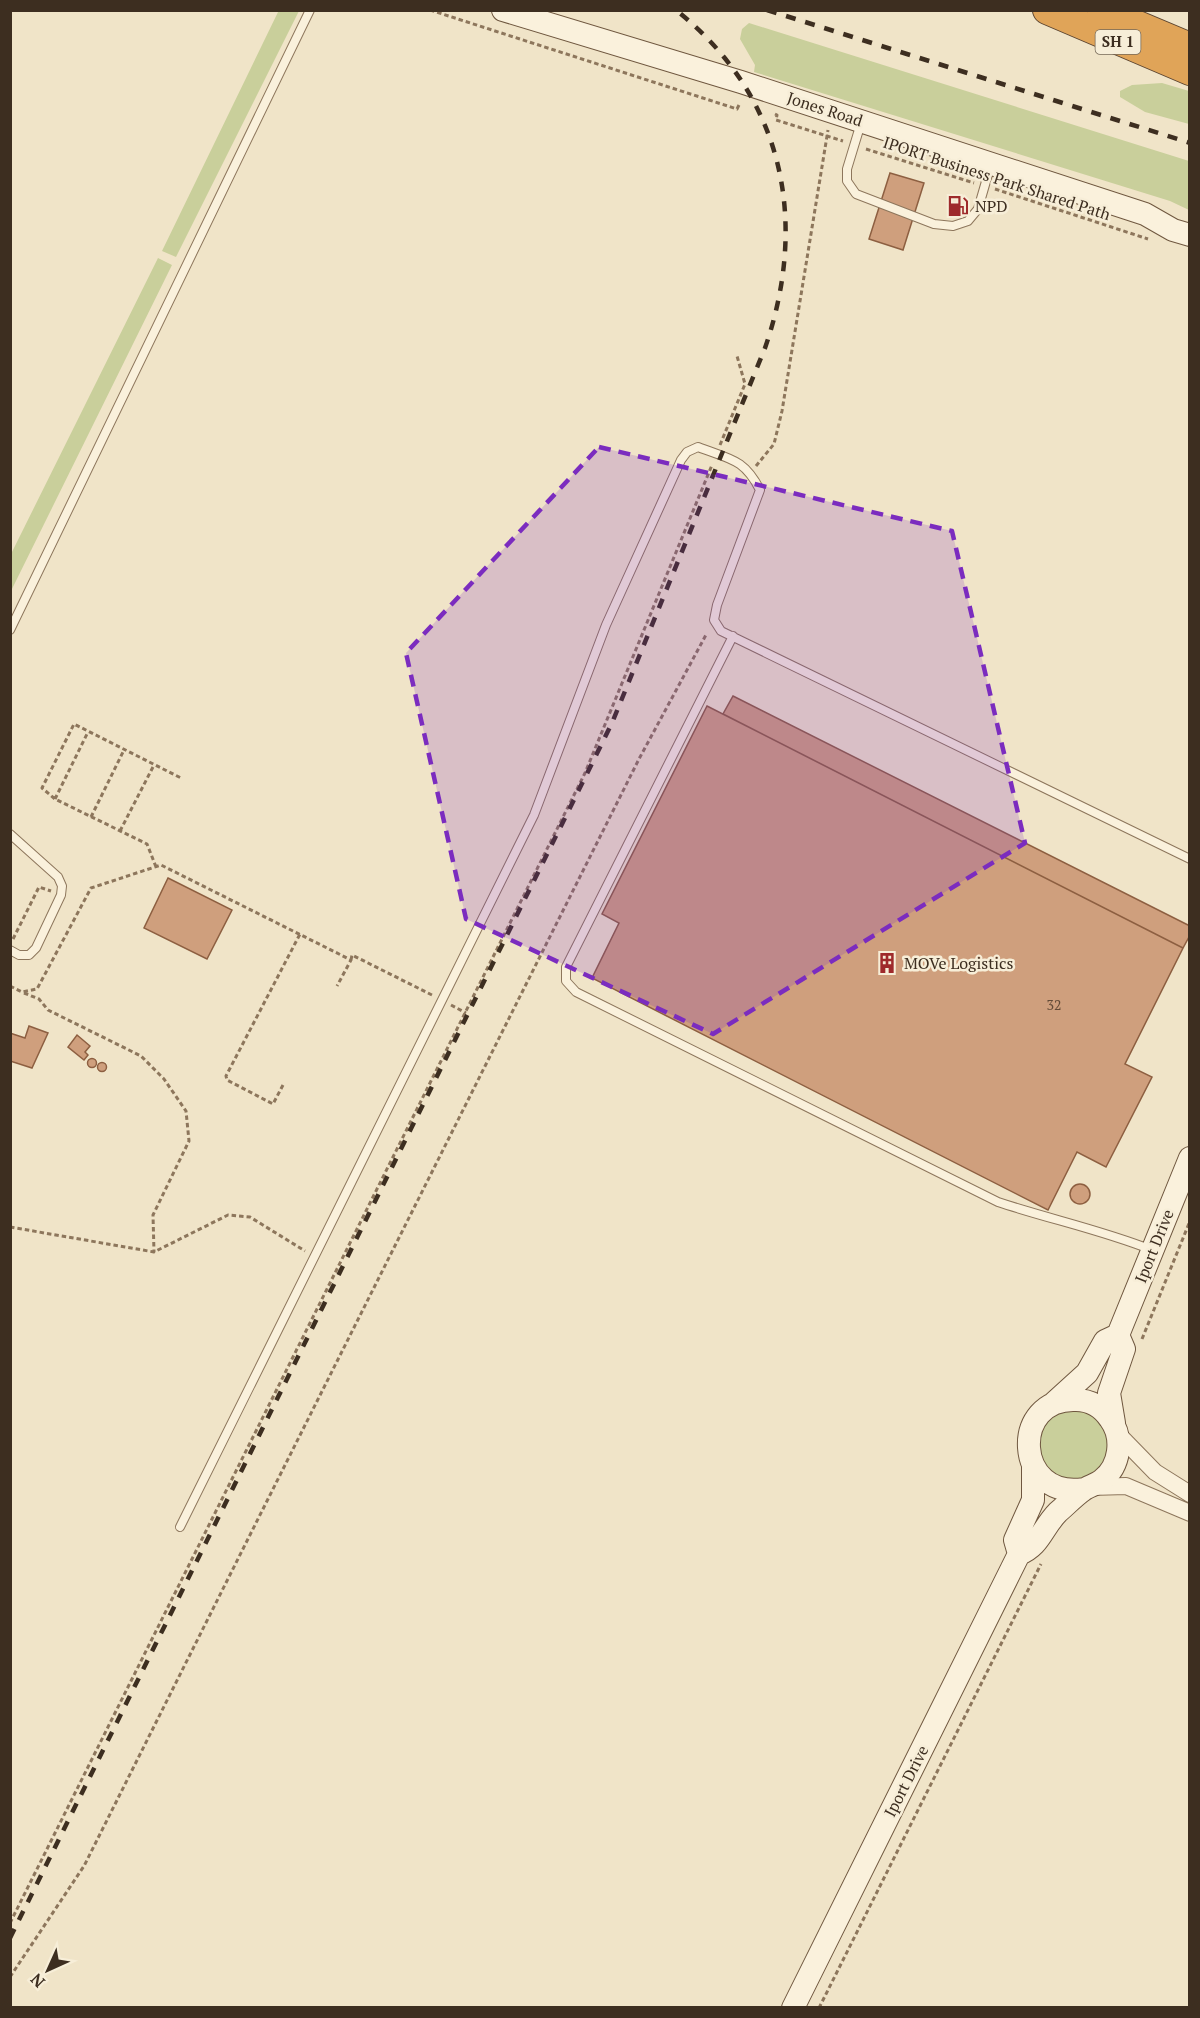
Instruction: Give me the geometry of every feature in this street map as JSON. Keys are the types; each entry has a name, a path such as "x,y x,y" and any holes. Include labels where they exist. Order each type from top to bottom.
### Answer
{"highway":[{"name":"SH 1","path":"1047,10 1190,71"},
{"name":"SH 1","path":"1102,10 1190,47"}],"street":[{"name":"Jones Road","path":"503,10 991,163 1145,214 1173,230 1190,236"},
{"name":"Jones Road","path":"1145,214 1176,215 1190,219"},
{"name":"Iport Drive","path":"1049,1407 1087,1373 1105,1341 1118,1335 1190,1158"},
{"name":"Iport Drive","path":"1115,1428 1109,1393 1124,1349 1118,1335"},
{"path":"1190,1494 1155,1472 1101,1409 1083,1400 1068,1400 1049,1407 1034,1421 1029,1435 1028,1451 1033,1465 1042,1478 1054,1486 1069,1490 1104,1485 1126,1486 1190,1513"},
{"path":"1086,1489 1101,1481 1114,1466 1118,1452 1115,1428"},
{"name":"Iport Drive","path":"1019,1554 1015,1540 1033,1500 1033,1465"},
{"name":"Iport Drive","path":"793,2007 1019,1554 1032,1549 1049,1522 1086,1489"}],"lane":[{"path":"10,630 310,10"},
{"path":"861,121 847,169 847,181 856,194 934,224 953,226 968,220 978,209 991,163"},
{"path":"180,1527 534,815 606,625 681,460 687,452 698,447 743,464 751,472 760,490 714,620 721,631 1190,859"},
{"path":"733,636 567,968 566,981 576,992 998,1202 1057,1222 1115,1235 1152,1250"},
{"path":"10,834 58,877 62,886 61,895 36,948 29,955 19,955 10,950"}],"path":[{"path":"430,10 737,109 739,103 748,106"},
{"path":"751,472 774,444 782,411 831,111"},
{"name":"IPORT Business Park Shared Path","path":"767,112 777,115 776,120 1150,240"},
{"path":"10,1923 466,1013 607,724 745,384 737,356"},
{"path":"10,1977 84,1866 633,770 714,620"},
{"path":"156,867 147,844 55,799 42,788 74,724 181,778"},
{"path":"55,799 88,732"},
{"path":"91,817 124,750"},
{"path":"120,831 154,765"},
{"path":"22,992 37,988 44,981 91,888 161,865 351,960"},
{"path":"10,943 39,887 83,904"},
{"path":"283,1085 273,1104 227,1080 226,1076 300,934"},
{"path":"337,986 352,955 466,1013"},
{"path":"10,986 39,999 48,1010 141,1056 165,1078 186,1111 189,1141 153,1215 154,1252"},
{"path":"10,1227 154,1252 228,1215 250,1217 315,1257"},
{"path":"1138,1348 1190,1221"},
{"path":"819,2007 1042,1560"}],"highlighted area":[{"path":"599,447 952,531 1025,843 713,1034 466,919 406,653"}],"green space":[{"path":"279,10 299,11 176,257 162,251"},
{"path":"749,23 1189,161 1189,210 1170,201 754,72 755,65 740,39 742,29"},
{"path":"1162,83 1189,91 1189,124 1145,112 1120,97 1120,91 1132,85"},
{"path":"158,258 172,265 11,591 11,554"},
{"path":"1073,1409 1092,1415 1102,1425 1108,1444 1102,1463 1092,1473 1073,1479 1054,1473 1044,1463 1038,1444 1044,1425 1054,1415"}],"building":[{"path":"890,173 924,183 903,250 869,239"},
{"path":"733,696 1190,926 1190,935 1183,948 723,714"},
{"name":"MOVe Logistics","path":"707,706 1183,948 1125,1064 1152,1077 1106,1167 1077,1152 1048,1210 592,978 619,923 602,914"},
{"path":"168,878 232,910 207,959 144,928"},
{"path":"29,1026 48,1033 32,1068 10,1061 10,1033 25,1038"},
{"path":"77,1035 90,1046 85,1052 88,1055 84,1060 68,1047"},
{"path":"92,1059 96,1063 92,1067 88,1063"},
{"path":"102,1063 106,1067 102,1071 98,1067"},
{"path":"1080,1184 1087,1187 1090,1194 1087,1201 1080,1204 1073,1201 1070,1194 1073,1187"}],"railway":[{"path":"10,1938 612,723 765,348 778,301 785,254 785,208 778,164 763,121 742,81 713,44 676,10"},
{"path":"767,10 1190,143"}],"place":[{"name":"NPD","path":"958,206"},
{"name":"MOVe Logistics","path":"887,963"}]}
